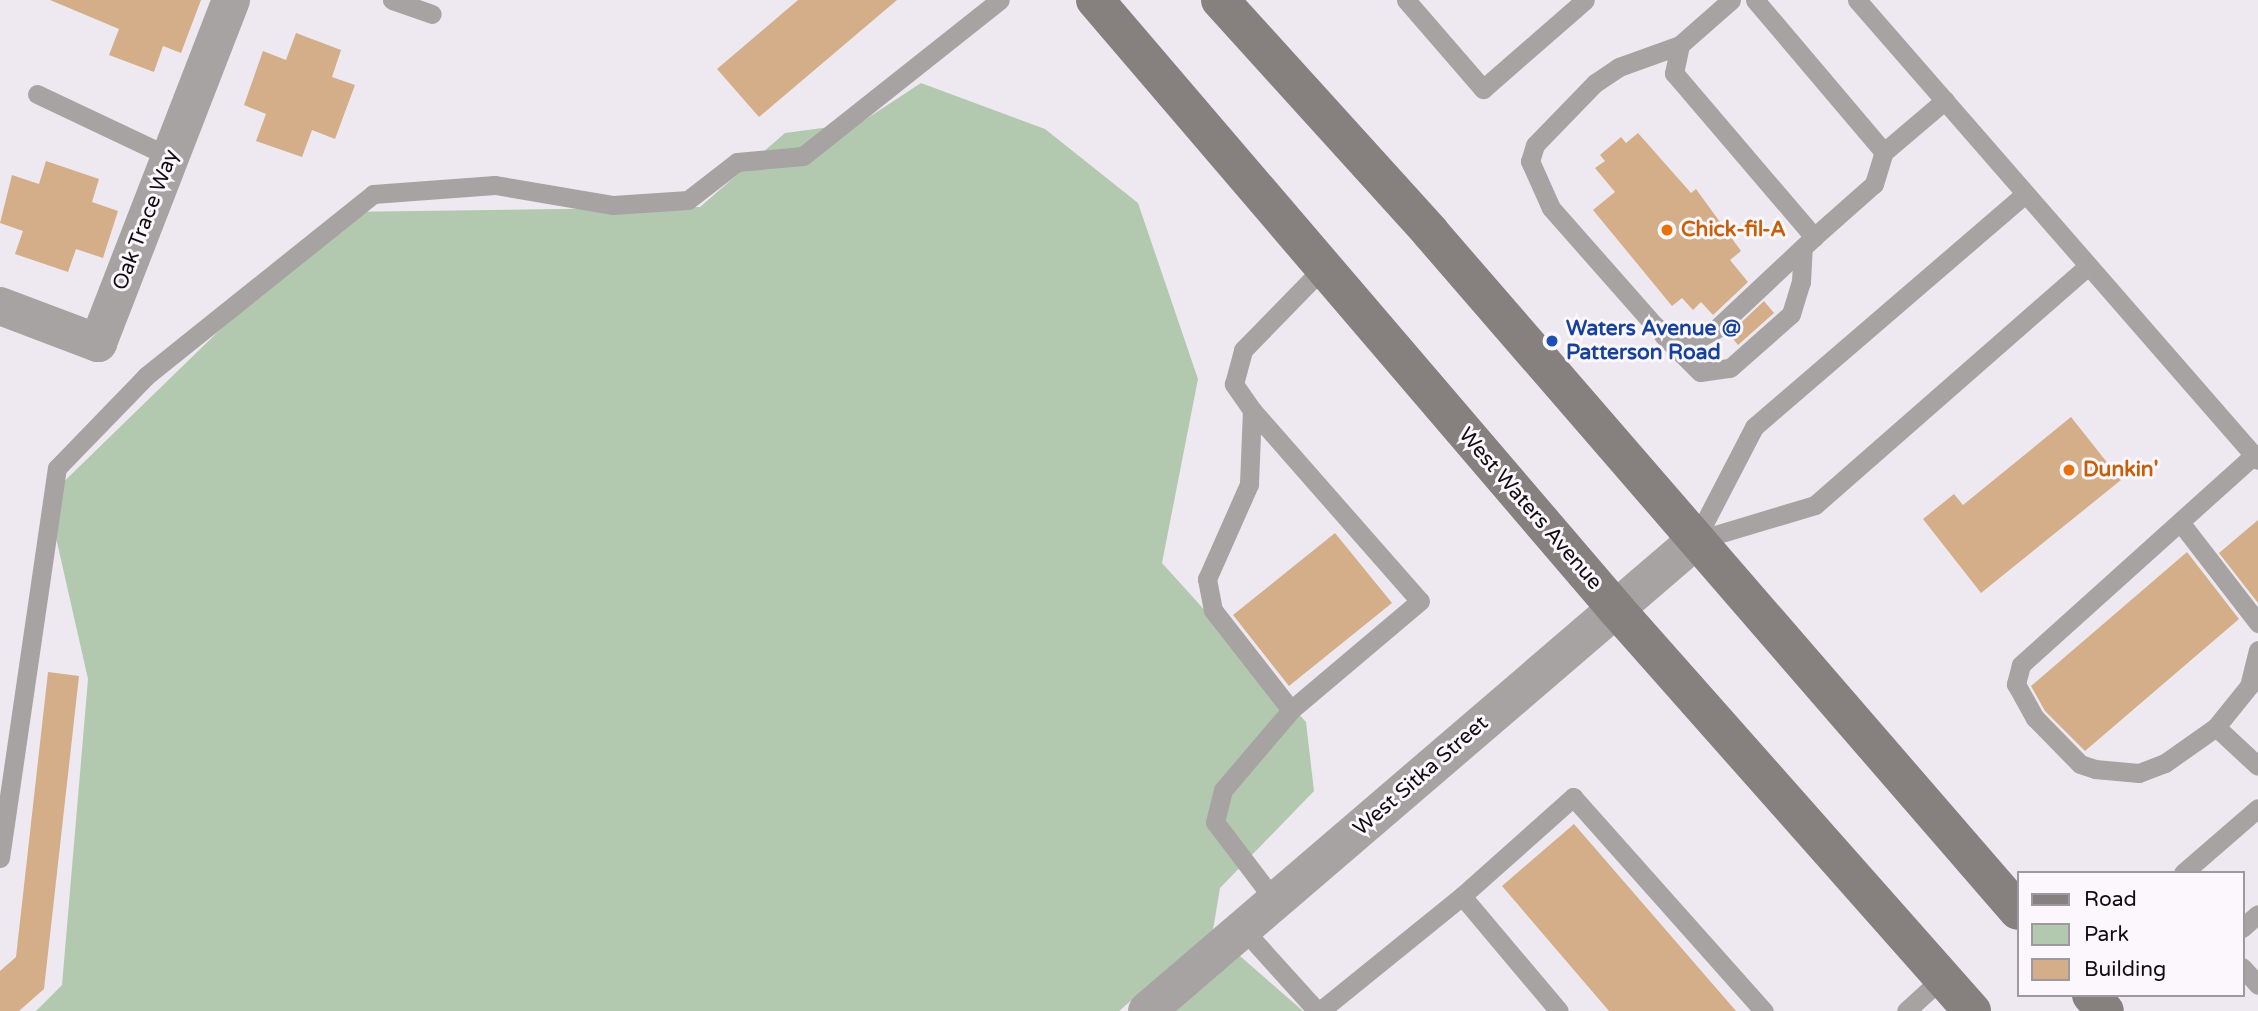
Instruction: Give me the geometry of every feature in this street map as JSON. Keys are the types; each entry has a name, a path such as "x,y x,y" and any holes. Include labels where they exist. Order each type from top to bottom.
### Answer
{"main road":[{"name":"West Waters Avenue","path":"1095,0 1616,609 1972,1011"},
{"path":"1220,0 1430,232 2016,909"},
{"path":"2093,997 2105,1011"}],"street":[{"name":"Oak Trace Way","path":"0,306 98,343 232,0"},
{"name":"West Sitka Street","path":"1147,1011 1695,541"}],"lane":[{"path":"392,0 432,14"},
{"path":"0,858 57,468 146,376 373,194 495,185 613,205 688,200 737,162 803,156 1000,0"},
{"path":"1406,0 1483,89 1586,0"},
{"path":"1731,0 1680,45 1619,67 1595,83 1535,145 1530,161 1551,208 1655,326 1700,372 1730,368 1791,314 1809,243"},
{"path":"1755,0 1884,152"},
{"path":"1857,0 2256,457 2021,665 2016,684 2035,718 2080,764 2095,769 2139,773 2165,763 2216,727 2249,686 2258,650"},
{"path":"1680,45 1674,73 1681,88 1809,243"},
{"path":"37,94 170,156"},
{"path":"1655,326 1674,340 1694,341 1716,328 1874,184 1884,152 1945,100"},
{"path":"1695,541 1754,428 2025,194"},
{"path":"1695,541 1815,505 2088,266"},
{"path":"1275,901 1215,822 1223,790 1291,710 1420,601 1252,410 1234,384 1242,350 1323,268"},
{"path":"1252,410 1249,484 1207,579 1213,610 1291,710"},
{"path":"2179,523 2258,623"},
{"path":"2216,727 2258,766"},
{"path":"1243,929 1319,1011 1462,895 1573,797 1764,1011"},
{"path":"2185,871 2258,808"},
{"path":"1462,895 1559,1011"},
{"path":"2244,926 2258,914"},
{"path":"2244,969 2258,985"},
{"path":"1906,1011 1942,978"}],"green space":[{"path":"921,83 1045,129 1138,203 1198,379 1162,563 1306,722 1314,791 1220,888 1213,930 1119,1011 36,1011 62,985 88,679 47,498 341,212 700,207 785,133 860,123"},
{"path":"1240,956 1303,1011 1175,1011"}],"building":[{"path":"50,0 201,0 181,53 163,46 154,72 109,55 119,29"},
{"path":"798,0 897,0 759,117 717,69"},
{"path":"296,33 341,50 332,77 355,85 335,139 312,130 302,157 256,141 266,114 244,105 263,51 286,60"},
{"name":"Chick-fil-A","path":"1638,133 1691,193 1696,189 1741,251 1730,260 1748,282 1713,315 1701,302 1693,310 1682,298 1672,306 1593,210 1615,192 1595,168 1605,161 1600,155 1621,137 1626,143"},
{"path":"46,161 99,179 92,202 118,211 103,258 76,249 68,272 15,254 23,231 0,223 12,175 39,184"},
{"path":"1764,301 1774,313 1738,345 1729,334"},
{"path":"2071,417 2121,480 1981,593 1923,519 1954,494 1963,505"},
{"path":"2258,520 2258,603 2219,553"},
{"path":"1335,533 1392,603 1289,686 1233,615"},
{"path":"2187,552 2239,619 2085,751 2045,711 2031,686"},
{"path":"48,672 79,676 44,989 19,1011 0,1011 0,971 16,957"},
{"path":"1574,824 1736,1011 1609,1011 1502,886"}],"place":[{"name":"Chick-fil-A","path":"1667,230"},
{"name":"Waters Avenue @ Patterson Road","path":"1552,341"},
{"name":"Dunkin'","path":"2069,470"}]}
